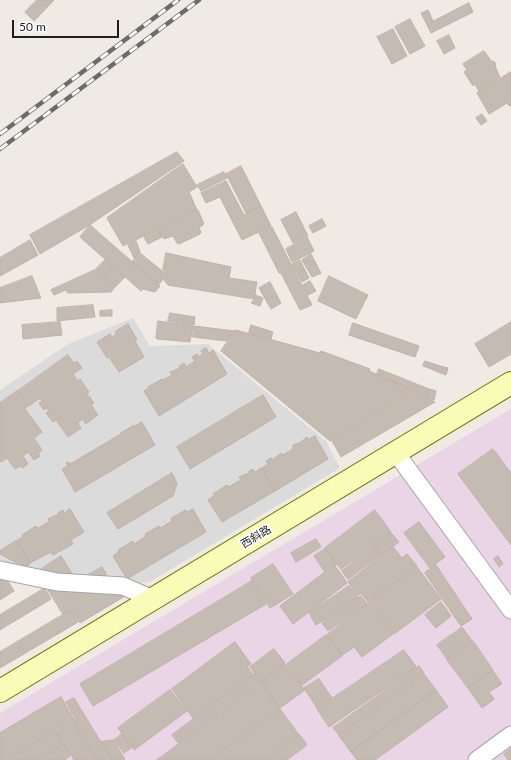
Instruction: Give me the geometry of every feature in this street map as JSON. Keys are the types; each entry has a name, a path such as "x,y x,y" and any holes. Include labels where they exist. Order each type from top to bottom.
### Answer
{"street":[{"name":"西斜路","path":"0,691 511,383"},
{"path":"396,453 511,610"},
{"path":"0,570 57,582 123,586 153,599"},
{"path":"477,760 511,735"}],"shaded area":[{"path":"133,318 150,346 208,344 326,441 340,468 148,583 73,580 0,567 0,390 68,344"},
{"path":"511,409 511,760 0,760 0,713"}],"building":[{"path":"37,0 54,0 34,21 25,12"},
{"path":"469,3 473,12 431,33 421,13 428,10 433,21"},
{"path":"410,19 425,46 410,54 395,27"},
{"path":"393,29 407,56 392,64 377,37"},
{"path":"449,35 455,48 444,54 437,41"},
{"path":"484,51 492,62 494,61 500,77 479,91 475,84 473,86 464,72 467,70 463,64"},
{"path":"511,72 511,105 509,106 507,103 489,114 477,93"},
{"path":"482,114 487,121 481,125 476,118"},
{"path":"177,152 184,161 91,224 40,254 30,235"},
{"path":"183,164 197,187 189,192 197,210 123,246 107,218"},
{"path":"241,166 261,206 246,213 226,174"},
{"path":"224,172 227,178 201,191 197,185"},
{"path":"226,181 244,215 261,206 271,226 242,240 220,197 206,203 201,193"},
{"path":"198,210 204,224 199,228 201,232 200,234 179,244 173,236 164,239 159,230"},
{"path":"296,212 308,236 293,243 281,220"},
{"path":"322,219 326,226 313,233 309,226"},
{"path":"90,225 160,286 155,292 143,289 141,291 80,237"},
{"path":"272,227 312,305 300,310 281,273 279,273 259,233"},
{"path":"159,230 162,237 148,244 144,237"},
{"path":"307,237 314,251 292,262 286,249"},
{"path":"30,240 38,255 0,276 0,258"},
{"path":"136,241 140,252 134,258 128,245"},
{"path":"140,253 167,275 158,285 132,262"},
{"path":"166,253 231,267 229,278 257,282 254,299 168,285 164,280 168,275 163,270"},
{"path":"311,254 321,273 312,277 302,260"},
{"path":"105,260 125,277 116,286 97,268"},
{"path":"300,260 309,278 302,282 292,264"},
{"path":"97,269 116,286 111,292 68,293 66,290 54,295 51,290"},
{"path":"32,276 41,298 0,303 0,288"},
{"path":"329,276 368,295 356,319 318,301"},
{"path":"310,281 316,291 308,295 303,285"},
{"path":"270,282 281,303 271,309 259,288"},
{"path":"255,295 263,298 260,306 251,303 254,300"},
{"path":"93,305 95,317 57,321 57,308"},
{"path":"112,310 112,316 100,316 100,311"},
{"path":"170,313 195,317 194,325 168,321"},
{"path":"158,321 193,326 190,342 157,339"},
{"path":"60,322 62,335 23,339 22,325"},
{"path":"511,322 511,354 489,367 475,344"},
{"path":"353,323 419,346 415,357 349,335"},
{"path":"128,324 144,357 119,372 109,357 107,358 97,342 110,334 112,337 117,334 115,332"},
{"path":"251,325 273,332 271,339 249,333"},
{"path":"194,326 235,331 227,341 193,337"},
{"path":"236,330 320,353 321,351 370,369 369,371 413,391 330,441 221,351"},
{"path":"206,348 209,353 213,350 227,374 159,416 144,391 162,379 163,380 172,375 170,372 180,368 179,366 184,363 186,367 195,361 192,357 197,354 198,357 203,354 201,351"},
{"path":"68,355 74,363 77,361 82,368 73,374 78,381 80,379 89,392 87,394 94,403 91,405 98,415 86,424 82,419 78,423 81,428 68,437 56,420 53,422 46,413 49,411 47,408 44,410 39,403 42,401 40,398 29,406 18,391"},
{"path":"425,361 437,365 434,370 423,366"},
{"path":"437,365 448,368 446,375 435,371"},
{"path":"379,369 429,389 427,397 377,374"},
{"path":"430,389 436,391 434,400 427,397"},
{"path":"17,391 28,406 25,409 42,432 34,438 42,450 38,453 40,456 34,460 28,452 23,456 28,464 22,468 20,466 15,469 7,458 1,462 0,461 0,403"},
{"path":"414,392 435,402 341,457 332,441"},
{"path":"263,395 276,417 190,469 177,447"},
{"path":"142,422 155,445 75,492 62,469 68,466 66,463 68,462 70,464 134,425 135,426"},
{"path":"315,436 328,459 275,491 262,468 268,464 266,461 271,458 272,460 281,453 282,455 288,452 294,448 292,446 297,443 298,444 307,437 309,439"},
{"path":"493,449 511,473 511,545 458,474"},
{"path":"261,468 275,491 222,522 208,500 214,496 213,494 227,485 228,487 241,480 239,477 249,473 249,471 253,469 255,472"},
{"path":"172,473 177,483 173,496 118,529 107,513"},
{"path":"70,509 84,532 71,540 73,544 53,555 51,552 30,563 17,540 36,526 38,528 50,521 48,519 59,514 58,513 63,510 64,513"},
{"path":"193,509 206,532 127,579 113,556 119,552 118,550 133,541 134,544 145,537 145,534 159,526 161,528 172,521 171,518 186,510 187,512"},
{"path":"375,510 391,532 341,569 325,548"},
{"path":"419,522 445,557 430,568 404,533"},
{"path":"391,533 399,542 380,555 373,546"},
{"path":"316,539 321,547 296,562 291,553"},
{"path":"16,541 30,564 27,566 17,563 0,554 0,551"},
{"path":"373,547 380,555 348,579 342,571"},
{"path":"393,547 402,558 407,554 417,566 368,602 361,593 358,595 348,582"},
{"path":"325,549 337,564 335,566 347,583 293,624 280,606 325,572 314,556"},
{"path":"61,556 75,578 40,570"},
{"path":"498,556 503,564 499,567 494,559"},
{"path":"273,564 293,594 270,608 251,578"},
{"path":"436,565 472,619 461,626 425,573"},
{"path":"102,567 106,573 106,579 83,578"},
{"path":"417,567 441,599 394,634 370,602"},
{"path":"2,572 14,591 0,600 0,574"},
{"path":"252,581 266,604 93,706 80,684"},
{"path":"349,586 358,597 316,625 309,613"},
{"path":"45,588 51,599 0,630 0,615"},
{"path":"47,588 123,589 127,595 80,623 72,610 63,614"},
{"path":"361,596 367,604 328,631 322,623"},
{"path":"441,602 451,616 436,628 425,615"},
{"path":"369,603 393,634 362,657 354,647 342,655 327,635"},
{"path":"71,610 78,622 0,668 0,652"},
{"path":"462,627 472,641 462,649 452,635"},
{"path":"326,635 342,656 302,685 287,664"},
{"path":"451,635 461,649 447,659 437,645"},
{"path":"473,641 493,670 468,688 447,660"},
{"path":"235,642 251,664 247,666 253,675 193,718 172,689"},
{"path":"274,649 285,663 261,682 250,667"},
{"path":"404,650 416,667 329,727 317,709"},
{"path":"285,664 305,690 280,708 261,682"},
{"path":"419,666 424,673 339,735 333,728"},
{"path":"493,671 502,684 489,692 494,699 482,708 468,688"},
{"path":"255,674 260,682 178,743 172,735"},
{"path":"424,674 436,690 351,752 339,736"},
{"path":"319,679 332,698 317,708 304,688"},
{"path":"261,683 280,708 210,760 157,760"},
{"path":"170,690 187,711 134,750 118,728"},
{"path":"436,690 448,707 375,760 357,760 351,752"},
{"path":"61,697 74,719 6,760 0,760 0,733"},
{"path":"74,698 112,760 97,760 73,721 76,719 66,702"},
{"path":"280,709 299,735 265,760 211,760"},
{"path":"72,722 96,760 74,760 56,732"},
{"path":"55,731 63,745 38,760 9,760"},
{"path":"122,734 131,748 124,753 114,740"},
{"path":"300,735 307,745 287,760 266,760"},
{"path":"113,740 125,759 113,760 101,742"},
{"path":"64,745 70,756 65,760 39,760"},
{"path":"511,748 511,760 508,760 504,754"}],"railway":[{"path":"0,134 178,0"},
{"path":"0,149 199,0"}]}
